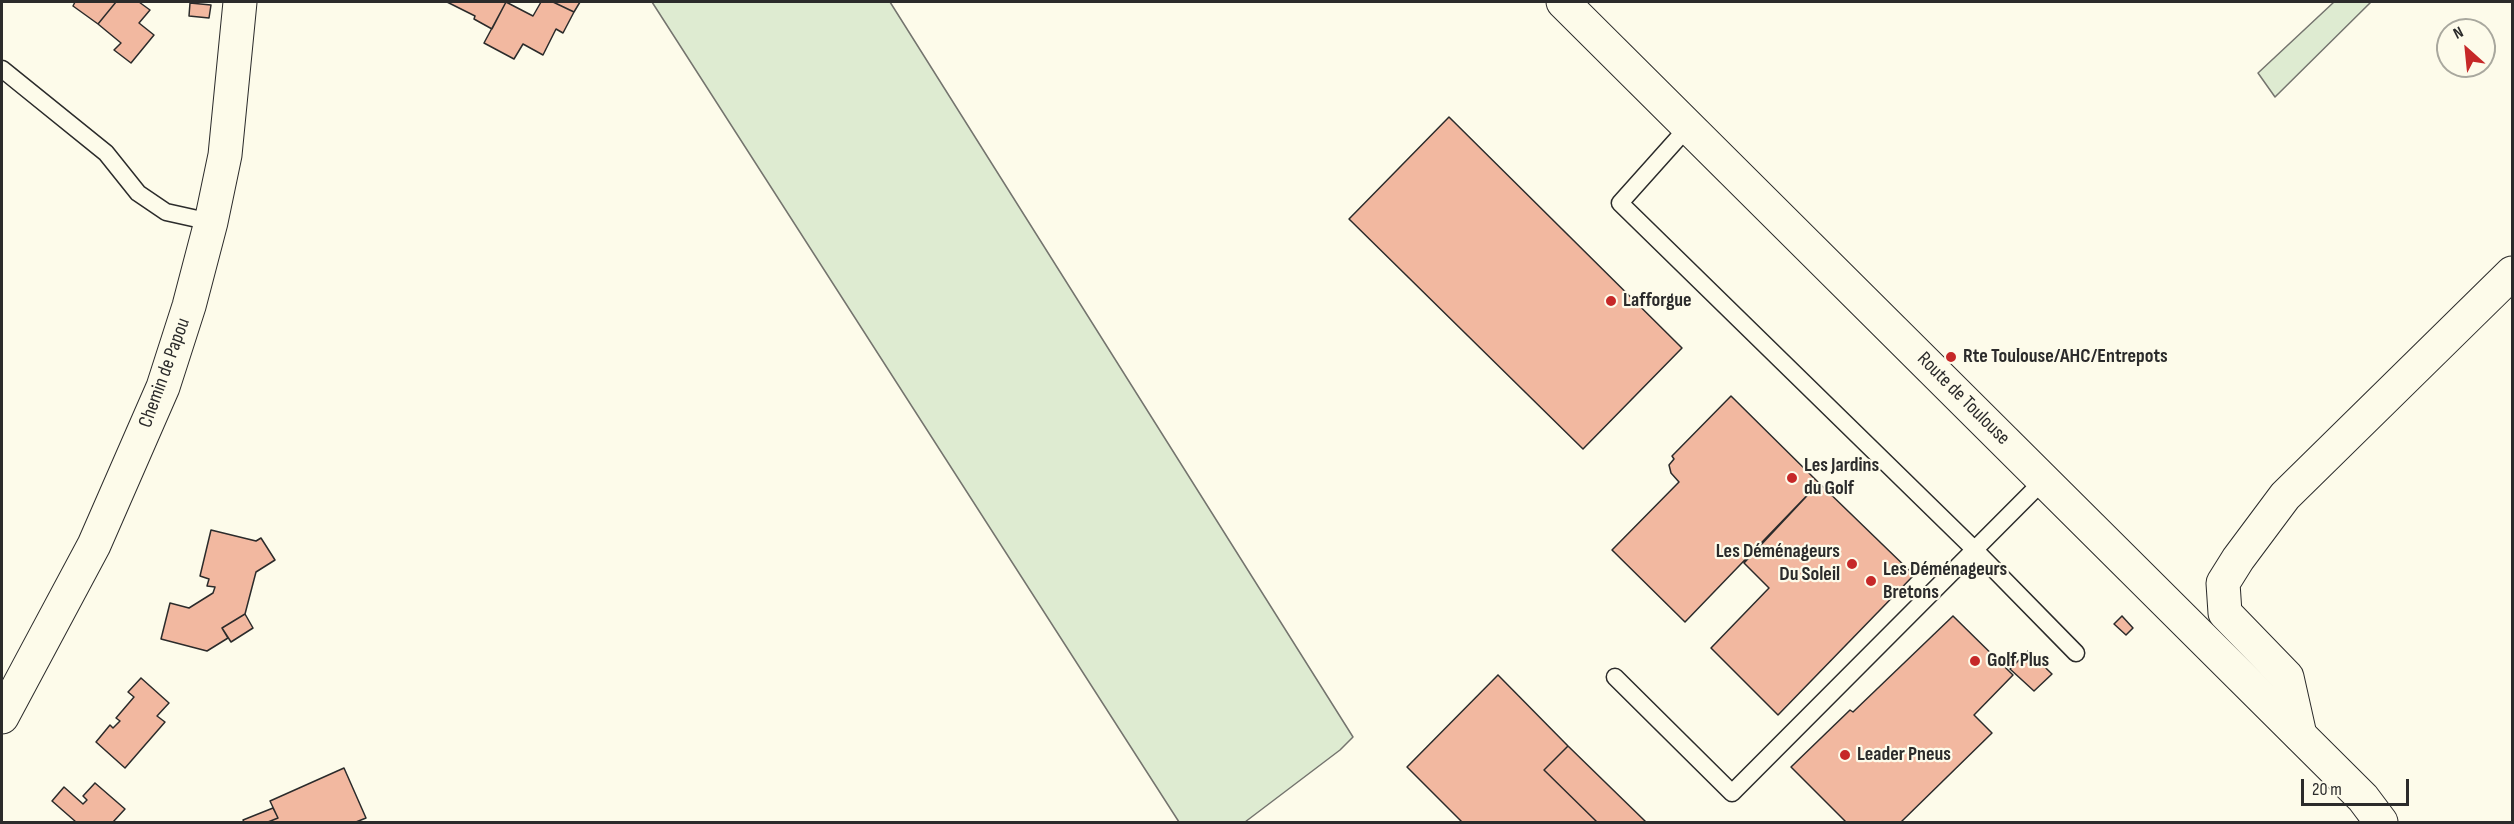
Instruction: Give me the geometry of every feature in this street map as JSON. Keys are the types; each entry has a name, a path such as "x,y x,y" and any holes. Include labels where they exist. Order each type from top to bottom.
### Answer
{"street":[{"name":"Chemin de Papou","path":"2,717 94,545 163,387 189,306 211,222 225,155 240,2"},
{"name":"Route de Toulouse","path":"1563,2 2300,735 2372,810 2401,822"},
{"path":"2300,735 2288,677 2225,613 2223,584 2238,559 2285,496 2512,273"}],"lane":[{"path":"2,69 106,153 138,193 166,212 211,222"},
{"path":"1688,127 1620,203 1975,550 2076,653"},
{"path":"1615,677 1732,793 2043,481"}],"green space":[{"path":"652,2 890,2 1353,737 1340,750 1245,822 1179,822"},
{"path":"2334,2 2371,2 2275,97 2258,73"}],"building":[{"path":"75,2 116,2 98,24 73,6"},
{"path":"116,2 139,2 150,10 139,23 154,35 131,63 114,50 121,43 98,24"},
{"path":"447,2 506,2 492,29 474,19 475,16"},
{"path":"506,2 533,16 541,2 553,2 574,12 563,33 556,29 543,55 523,44 514,59 484,43"},
{"path":"553,2 580,2 574,12"},
{"path":"190,3 211,5 209,18 189,16"},
{"path":"1449,117 1682,348 1583,449 1349,219"},
{"path":"1731,396 1819,483 1685,622 1612,550 1679,482 1671,473 1669,465 1674,459 1672,456"},
{"path":"1819,483 1914,575 1778,715 1711,648 1769,588 1744,563"},
{"path":"211,530 256,541 261,538 275,560 256,572 245,614 222,628 228,638 207,651 161,639 170,603 189,608 213,593 215,587 207,586 209,579 200,576"},
{"path":"245,614 253,628 231,642 222,628"},
{"path":"1953,616 2013,675 1974,715 1992,733 1901,822 1846,822 1791,767 1850,710 1853,712"},
{"path":"2122,616 2133,628 2126,635 2114,624"},
{"path":"2028,651 2052,674 2034,691 2010,669"},
{"path":"1498,675 1568,746 1544,770 1597,822 1462,822 1407,767"},
{"path":"141,678 169,703 157,716 165,722 125,768 96,742 110,725 113,728 120,721 116,718 134,697 128,692"},
{"path":"1568,746 1646,822 1597,822 1544,770"},
{"path":"344,768 366,818 356,822 268,822 278,818 270,801"},
{"path":"95,783 125,809 113,822 76,822 52,801 64,787 83,804 87,800 83,796"},
{"path":"273,808 278,818 268,822 244,822 243,820"}],"place":[{"name":"Lafforgue","path":"1611,301"},
{"name":"Rte Toulouse/AHC/Entrepots","path":"1951,357"},
{"name":"Les Jardins du Golf","path":"1792,478"},
{"name":"Les Déménageurs Du Soleil","path":"1852,564"},
{"name":"Les Déménageurs Bretons","path":"1871,581"},
{"name":"Golf Plus","path":"1975,661"},
{"name":"Leader Pneus","path":"1845,755"}]}
